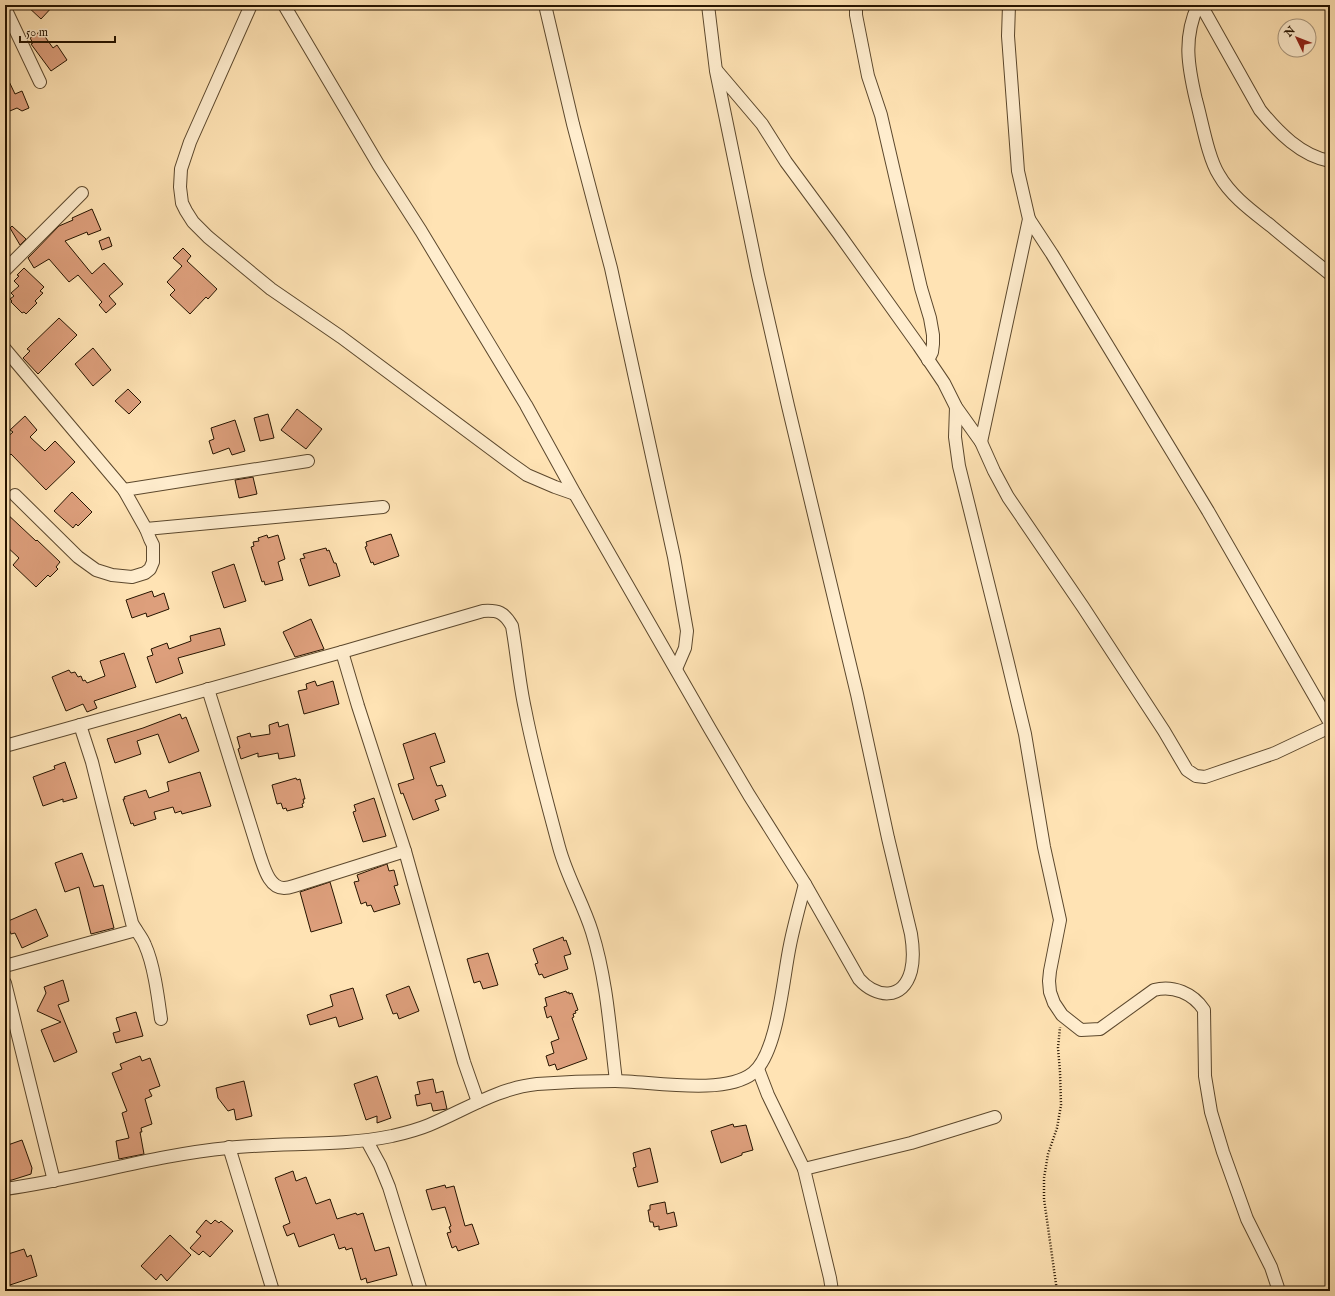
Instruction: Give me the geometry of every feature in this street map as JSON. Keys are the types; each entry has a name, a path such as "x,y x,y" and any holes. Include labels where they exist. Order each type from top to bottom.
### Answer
{"street":[{"path":"251,5 190,142 181,169 180,187 182,203 186,210 194,222 208,237 271,289 341,337 506,460 532,477 555,488 575,494"},
{"path":"284,5 378,164 421,231 526,405 575,494 749,795 805,884 859,979 866,986 882,994 891,994 900,989 906,982 911,972 913,945 911,934 888,838 857,694 758,275 716,71 708,5"},
{"path":"545,5 573,124 611,268 674,557 687,631 685,648 676,669"},
{"path":"856,5 856,15 868,76 881,115 921,288 934,335 932,352 928,360"},
{"path":"1009,5 1008,36 1018,171 1029,219 1052,254 1208,511 1330,723"},
{"path":"1199,5 1260,110 1271,124 1309,155 1330,161"},
{"path":"1199,5 1192,18 1189,31 1188,57 1191,79 1212,160 1218,175 1244,204 1330,274"},
{"path":"5,8 40,82"},
{"path":"716,71 762,124 786,162 840,234 944,383 956,408 981,442 1008,497 1083,607 1190,772 1200,777 1210,776 1276,753 1330,727"},
{"path":"5,270 82,193"},
{"path":"981,442 1029,219"},
{"path":"5,349 124,490 146,529 153,546 154,555 150,568 145,573 132,577 121,577 103,573 89,566 78,558 15,495"},
{"path":"956,408 955,437 959,466 1008,659 1025,734 1044,847 1060,920 1049,981 1050,992 1054,1003 1062,1015 1081,1030 1091,1030 1100,1029 1154,990 1161,988 1188,994 1199,1002 1204,1010 1205,1076 1211,1112 1223,1152 1247,1218 1270,1267 1279,1291"},
{"path":"124,490 308,461"},
{"path":"146,529 383,507"},
{"path":"5,746 483,611 494,610 507,617 512,626 525,709 560,850 587,916 601,965 616,1081"},
{"path":"342,652 405,851 464,1062 478,1102"},
{"path":"208,689 252,834 264,866 271,881 276,886 283,888 294,886 405,851"},
{"path":"80,725 92,762 132,923 148,951 155,980 161,1019"},
{"path":"5,1189 54,1181 181,1154 229,1147 368,1141 412,1131 478,1102 513,1089 536,1084 616,1081 694,1086 722,1084 740,1080 750,1076 758,1069 770,1041 780,1007 790,945 805,884"},
{"path":"5,966 136,930"},
{"path":"5,983 54,1181"},
{"path":"758,1069 768,1094 804,1170 832,1291"},
{"path":"804,1170 911,1143 995,1117"},
{"path":"368,1141 389,1187 421,1291"},
{"path":"229,1147 273,1291"}],"path":[{"path":"1057,1291 1044,1199 1044,1178 1048,1154 1057,1128 1061,1105 1058,1048 1062,1015"}],"building":[{"path":"26,5 54,5 41,19"},
{"path":"41,31 53,48 57,45 67,60 51,71 31,44 33,43 30,38"},
{"path":"5,73 15,94 22,91 29,108 22,111 17,108 5,113"},
{"path":"92,209 101,230 88,235 87,232 65,241 92,274 104,263 123,284 109,296 116,304 106,313 99,305 102,302 78,275 69,282 49,259 34,268 28,258 59,226"},
{"path":"12,226 26,239 20,245 10,228"},
{"path":"109,237 112,246 102,250 99,241"},
{"path":"183,248 191,256 187,261 217,289 208,299 206,297 190,314 170,295 175,290 167,282 182,266 173,258"},
{"path":"24,268 44,287 40,291 43,293 35,301 37,303 26,314 24,312 22,313 10,299 14,296 11,293 19,286 14,281 19,276 17,275"},
{"path":"59,318 77,335 38,374 23,358 30,351 27,349"},
{"path":"93,348 111,370 93,386 75,364"},
{"path":"128,389 141,402 129,414 115,401"},
{"path":"297,409 322,429 306,449 281,430"},
{"path":"268,414 274,438 260,441 254,418"},
{"path":"25,416 37,430 30,437 45,451 55,441 75,462 46,490 11,454 5,460 5,439 13,432 10,430"},
{"path":"235,420 245,451 232,455 229,448 213,454 209,441 214,439 211,428"},
{"path":"253,477 257,494 239,498 235,480"},
{"path":"72,492 92,512 78,526 76,524 73,528 54,511"},
{"path":"5,512 60,562 56,567 58,569 50,577 48,575 36,587 13,565 19,558 5,545"},
{"path":"391,534 399,556 374,565 373,562 371,563 365,547 367,546 366,542"},
{"path":"267,535 268,538 278,535 285,559 278,562 283,580 265,585 264,581 262,582 251,547 254,546 253,542 259,541 258,538"},
{"path":"326,548 327,551 329,550 334,563 336,563 340,576 309,586 300,559 305,558 303,554"},
{"path":"234,564 246,601 224,608 212,572"},
{"path":"152,591 154,597 164,593 169,609 147,617 146,613 132,618 126,600"},
{"path":"311,619 324,649 295,657 283,632"},
{"path":"220,628 225,645 178,658 183,673 156,683 147,657 153,655 151,649 167,643 169,649 191,641 190,636"},
{"path":"124,653 136,687 94,701 97,708 87,712 83,704 66,711 52,677 69,670 71,673 75,672 78,677 81,676 83,681 85,680 87,683 105,676 100,661"},
{"path":"315,681 317,686 333,681 339,704 304,714 298,691 307,689 306,684"},
{"path":"180,714 182,719 186,717 199,751 169,763 158,734 137,741 141,754 115,763 107,739 143,728"},
{"path":"278,722 279,727 288,724 295,756 279,759 278,753 258,757 258,753 241,759 237,737 250,733 251,737 270,734 269,725"},
{"path":"435,733 445,762 430,767 437,786 442,785 446,796 435,800 439,810 413,820 398,784 414,779 403,744"},
{"path":"65,762 77,798 63,802 63,799 43,806 33,777 55,769 54,766"},
{"path":"200,772 211,806 182,814 181,811 175,813 173,807 154,812 156,819 134,826 133,823 131,824 123,799 125,799 124,797 146,790 149,798 169,791 167,782"},
{"path":"296,778 297,780 300,779 305,799 303,799 303,807 287,811 286,808 283,809 281,803 277,804 272,785"},
{"path":"374,798 386,836 363,842 353,812 356,811 354,805"},
{"path":"82,853 94,887 103,885 114,928 91,934 79,887 65,892 55,863"},
{"path":"387,864 389,871 394,870 398,885 394,886 400,904 374,912 371,905 367,906 366,902 361,904 354,882 359,881 357,875"},
{"path":"330,882 342,923 311,932 300,892"},
{"path":"36,909 48,936 22,948 15,933 11,934 6,922"},
{"path":"563,937 564,941 566,940 571,954 564,956 568,969 544,978 542,974 539,975 535,964 538,963 533,949"},
{"path":"488,953 498,985 483,989 480,981 474,983 467,959"},
{"path":"63,980 69,1001 58,1005 77,1052 54,1062 41,1030 61,1022 37,1011 46,993 44,987"},
{"path":"409,986 419,1011 399,1019 397,1013 393,1014 386,995"},
{"path":"353,988 363,1019 339,1027 336,1017 310,1025 307,1015 333,1006 330,995"},
{"path":"566,991 567,993 569,992 569,994 572,993 578,1010 575,1011 576,1013 573,1014 574,1017 572,1018 587,1059 557,1070 555,1064 549,1066 546,1056 554,1053 551,1042 559,1039 551,1016 547,1018 544,1007 547,1006 545,998"},
{"path":"136,1012 143,1036 116,1043 113,1033 120,1031 116,1018"},
{"path":"140,1056 142,1061 150,1058 160,1086 149,1090 152,1096 145,1099 152,1124 141,1128 142,1132 140,1132 144,1154 119,1159 116,1141 129,1138 122,1113 127,1111 112,1073 122,1069 120,1064"},
{"path":"377,1076 391,1118 377,1123 377,1116 366,1120 354,1084"},
{"path":"433,1079 436,1093 443,1091 447,1109 433,1111 431,1103 417,1106 415,1095 420,1094 417,1082"},
{"path":"244,1081 252,1116 236,1120 234,1109 228,1111 218,1098 216,1088"},
{"path":"733,1124 734,1127 746,1125 753,1150 742,1153 742,1155 721,1163 711,1131"},
{"path":"22,1140 32,1168 31,1174 5,1181 5,1146"},
{"path":"650,1148 658,1182 638,1187 633,1168 636,1167 633,1153"},
{"path":"293,1171 296,1181 306,1177 316,1204 330,1199 337,1219 356,1213 357,1215 363,1213 375,1251 389,1247 397,1275 367,1283 366,1278 361,1280 352,1248 346,1250 345,1247 339,1249 334,1234 299,1247 294,1233 287,1236 283,1226 290,1223 275,1178"},
{"path":"445,1185 446,1188 454,1186 465,1226 472,1224 479,1244 458,1251 456,1246 452,1248 447,1233 451,1232 449,1227 451,1226 445,1207 432,1210 426,1190"},
{"path":"665,1202 667,1214 674,1212 677,1226 659,1230 659,1226 654,1227 653,1222 650,1222 648,1210 650,1210 650,1205"},
{"path":"206,1220 211,1224 215,1220 219,1223 221,1221 233,1231 210,1257 203,1251 199,1255 190,1248 201,1236 196,1232"},
{"path":"170,1235 191,1255 167,1281 161,1274 156,1280 141,1266"},
{"path":"24,1249 27,1257 31,1255 37,1276 10,1285 5,1270 5,1255"}]}
